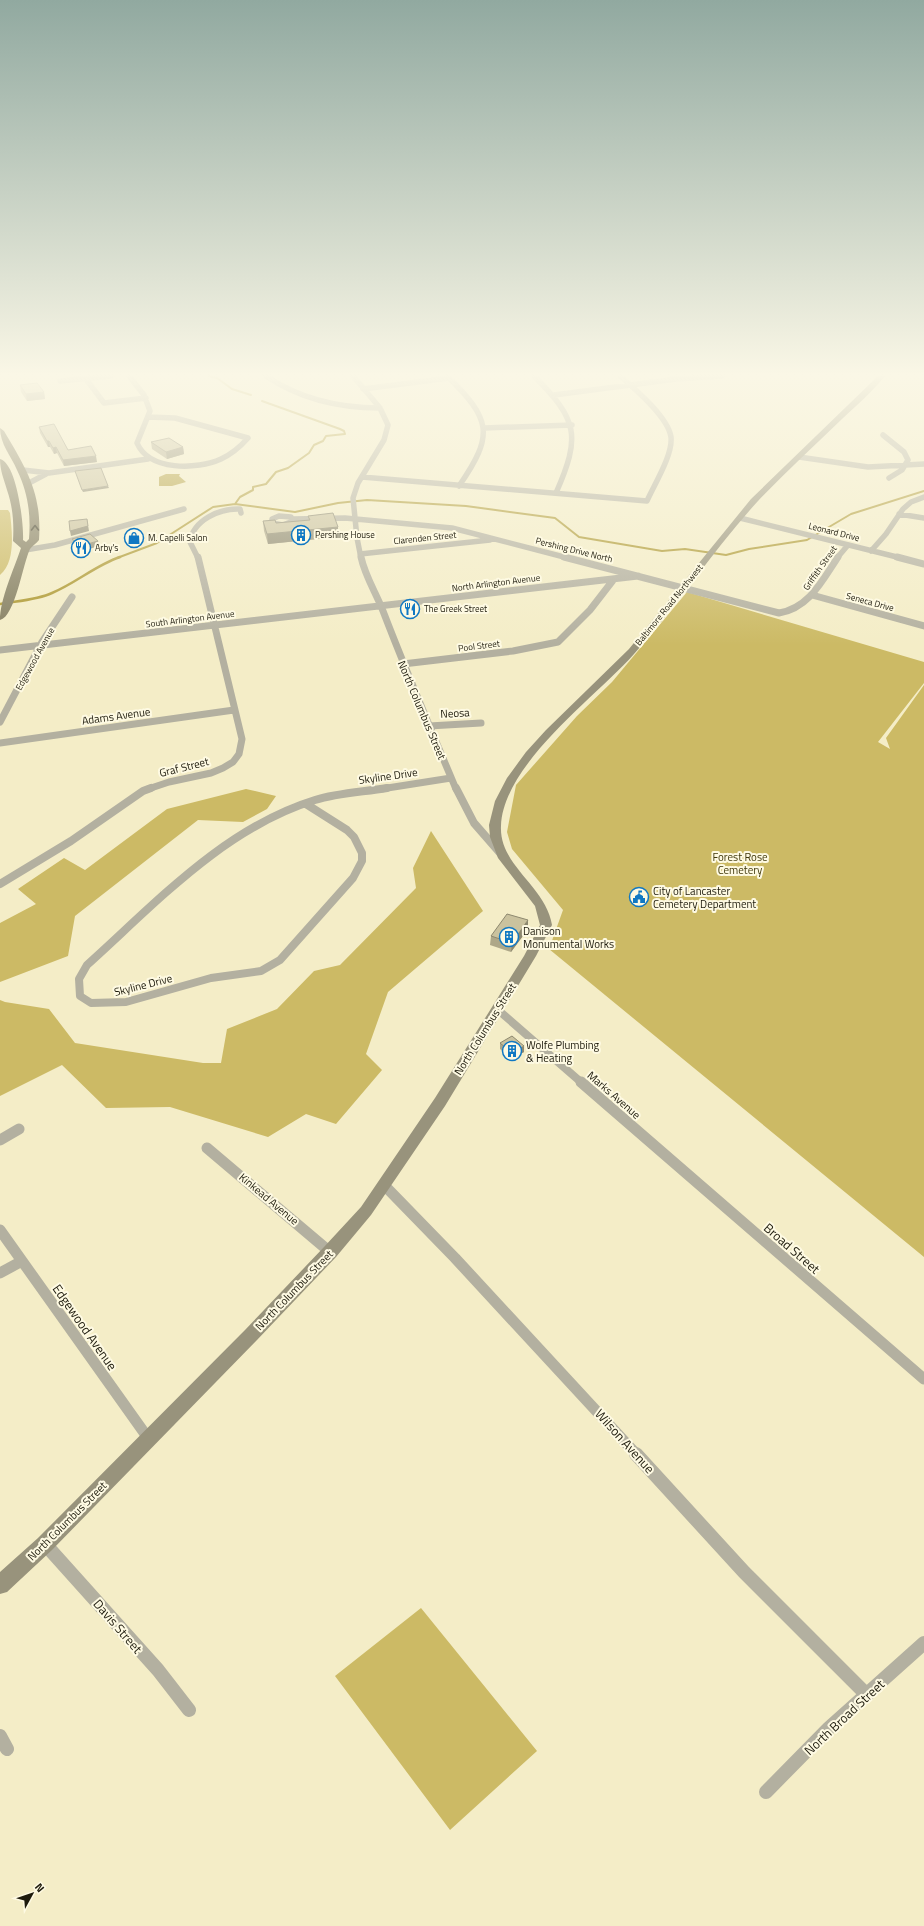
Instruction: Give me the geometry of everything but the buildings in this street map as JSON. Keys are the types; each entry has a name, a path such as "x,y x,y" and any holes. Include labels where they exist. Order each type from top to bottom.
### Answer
{"main road":[{"path":"2,466 7,474 19,517 18,541 25,549"},
{"path":"1,616 12,595 25,549 34,540 36,529 34,504 29,483 21,466"},
{"name":"Baltimore Road Northwest","path":"501,854 495,825 501,800 514,776 547,734 606,680 632,652 740,518 790,466"},
{"name":"North Columbus Street","path":"0,1585 45,1544 330,1252 385,1186 530,956 546,925 541,905 501,854"}],"street":[{"path":"23,470 49,472 96,466"},
{"name":"North Columbus Street","path":"369,466 362,477 353,501 363,568 381,606 403,664 451,778 474,823 501,854"},
{"path":"459,486 472,466"},
{"path":"556,493 566,466"},
{"path":"362,477 647,501 663,466"},
{"path":"860,466 889,466"},
{"path":"890,478 905,466"},
{"path":"29,483 49,472"},
{"path":"871,551 886,534 899,514 911,502 924,497"},
{"path":"25,549 55,545 184,509"},
{"name":"Graf Street","path":"0,884 94,827 143,791 169,782 211,773 233,762 239,754 242,747 242,739 197,555 190,543 192,532 217,511 238,509 241,513"},
{"path":"899,514 924,518"},
{"name":"Leonard Drive","path":"740,518 924,564"},
{"name":"Pershing Drive North","path":"293,519 355,519 452,528 493,540 638,576 769,611 786,613"},
{"name":"Clarenden Street","path":"360,554 493,540"},
{"name":"Griffith Street","path":"786,613 801,606 812,596 837,557 848,545"},
{"name":"North Arlington Avenue","path":"381,606 638,576"},
{"name":"Pool Street","path":"403,664 513,651 558,642 590,610 614,579"},
{"name":"Seneca Drive","path":"812,596 924,626"},
{"name":"Edgewood Avenue","path":"0,722 41,646 63,609 72,598"},
{"name":"South Arlington Avenue","path":"0,650 381,606"},
{"name":"Adams Avenue","path":"0,743 234,710"},
{"name":"Neosa","path":"429,726 481,723"},
{"name":"Skyline Drive","path":"306,804 347,830 354,837 362,853 362,861 353,878 280,960 260,971 211,978 126,1002 100,1004 92,1003 80,996 77,986 78,979 87,965 192,870 255,828 306,804 342,794 451,778"},
{"name":"Marks Avenue","path":"497,1009 643,1136"},
{"path":"0,1140 19,1129"},
{"name":"Broad Street","path":"643,1136 924,1379"},
{"name":"Kinkead Avenue","path":"207,1148 330,1252"},
{"name":"Wilson Avenue","path":"385,1186 455,1258 593,1406 744,1572 867,1695"},
{"name":"Edgewood Avenue","path":"0,1230 148,1438"},
{"path":"0,1273 22,1261"},
{"name":"Davis Street","path":"45,1544 158,1670 189,1710"},
{"name":"North Broad Street","path":"766,1792 829,1728 924,1643"},
{"path":"0,1736 7,1749"}],"green space":[{"path":"0,510 8,510 10,513 12,546 9,562 0,575"},
{"name":"Forest Rose Cemetery","path":"687,592 924,662 924,683 878,742 890,749 886,738 924,685 924,1257 549,949 563,910 512,849 507,832 516,785 577,716 612,682"},
{"path":"246,789 276,796 267,809 243,822 198,820 75,916 68,956 0,982 0,923 36,904 18,889 64,858 85,870 167,809"},
{"path":"431,831 483,911 388,992 366,1054 382,1070 336,1124 306,1114 268,1137 170,1107 106,1108 62,1065 0,1096 0,1000 49,1009 75,1043 203,1063 221,1063 227,1029 277,1009 314,971 340,965 416,888 413,868"},
{"path":"421,1608 537,1751 450,1830 335,1676"}],"shaded area":[{"path":"166,474 180,474 179,476 186,482 172,486 159,486 159,477"}],"waterway":[{"path":"235,504 240,497 253,490 253,487 266,484 276,472 291,466"},
{"path":"235,504 295,512 338,503 367,500 466,506 555,518 579,537 662,551 685,549 726,555 749,549 807,540 851,514 924,491"},
{"path":"117,558 157,543 213,507 235,504"},
{"path":"0,604 33,599 46,595 61,589 117,558"}],"place":[{"name":"Pershing House","path":"301,535"},
{"name":"M. Capelli Salon","path":"134,538"},
{"name":"Arby's","path":"81,548"},
{"name":"The Greek Street","path":"410,609"},
{"name":"City of Lancaster Cemetery Department","path":"639,897"},
{"name":"Danison Monumental Works","path":"509,937"},
{"name":"Wolfe Plumbing & Heating","path":"512,1051"}]}
